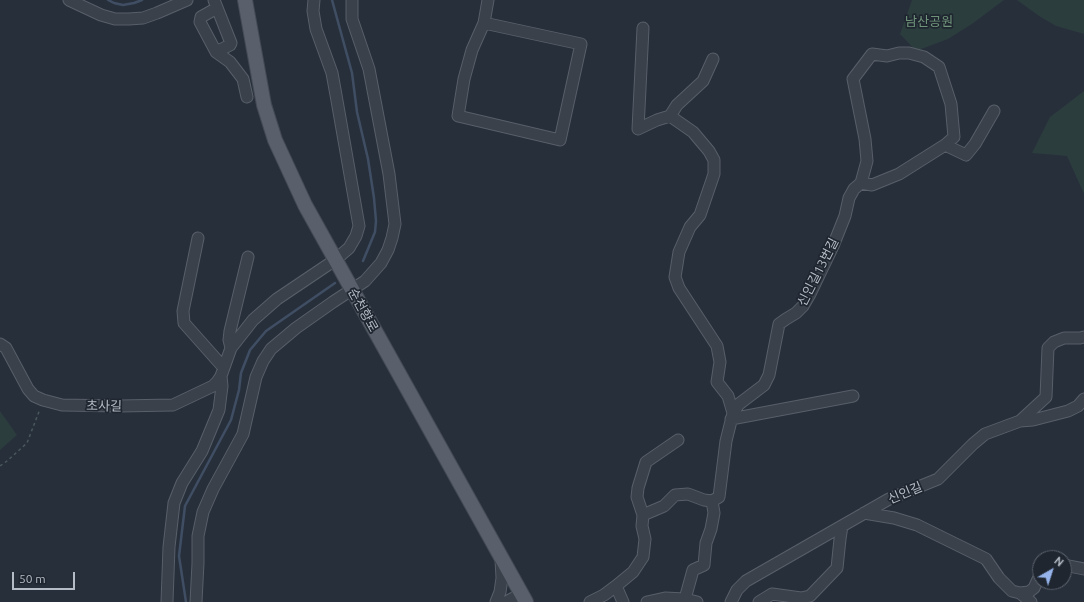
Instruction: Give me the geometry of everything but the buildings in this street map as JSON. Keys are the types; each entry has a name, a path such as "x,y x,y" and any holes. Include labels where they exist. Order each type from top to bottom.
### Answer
{"main road":[{"name":"순천향로","path":"245,0 264,106 275,140 305,205 523,598"}],"street":[{"path":"70,0 101,15 115,19 129,19 143,18 157,14 187,0"},
{"path":"166,602 169,547 174,503 182,483 202,451 218,410 222,386 222,372 231,348 253,320 277,300 335,260 349,248 356,236 359,226 332,73 316,29 313,11 314,0"},
{"path":"196,602 198,536 203,512 213,489 243,434 256,377 263,361 271,349 296,328 365,281 380,263 388,250 395,224 375,97 369,69 352,19 352,0"},
{"path":"484,23 581,44 560,140 458,116 464,79 470,57 484,23 488,0"},
{"path":"216,52 232,45 216,4 201,17 200,20 216,52 230,62 243,79 247,97"},
{"path":"643,28 638,129 670,116 677,105 702,81 713,59"},
{"path":"899,53 909,53 924,57 939,68 951,104 954,137 945,145 899,174 872,185 862,183 867,161 865,139 853,79 872,54 887,56 899,53"},
{"path":"945,145 966,155 975,144 994,111"},
{"path":"670,116 693,132 709,151 714,160 714,174 700,215 690,228 680,252 675,277 679,288 718,346 720,362 718,382 728,396 732,416 853,396"},
{"name":"신인길13번길","path":"712,501 719,497 726,441 732,416 739,404 764,385 769,375 779,324 796,314 803,306 810,294 845,216 849,198 854,189 862,183"},
{"path":"198,238 183,311 184,323 222,372"},
{"path":"231,348 230,331 248,257"},
{"path":"1020,421 1046,397 1048,348 1054,342 1064,338 1084,337"},
{"name":"초사길","path":"0,344 6,348 28,389 34,396 62,405 173,405 212,386 217,382 222,372"},
{"name":"신인길","path":"732,602 737,590 746,581 889,499 938,479 972,444 985,434 1020,421 1033,420 1068,411 1078,406 1084,399"},
{"path":"590,602 604,595 633,572 643,557 645,540 642,526 643,515 637,497 637,492 646,462 678,440"},
{"path":"643,515 664,506 675,495 688,494 704,500 712,501 714,513 712,529 706,543 704,565 693,570 685,600"},
{"path":"864,513 894,518 917,525 986,559 999,578 1012,591 1020,593 1029,592 1032,590"},
{"path":"759,602 772,594 801,598 810,596 837,568 842,526"},
{"path":"496,602 500,592 502,578 500,557"},
{"path":"1072,567 1084,569"},
{"path":"616,586 623,602"},
{"path":"1020,593 1031,602"},
{"path":"506,602 523,598"},
{"path":"647,602 665,598 697,602"}],"path":[{"path":"0,466 26,443 44,400"}],"green space":[{"name":"남산공원","path":"912,0 1004,0 972,24 948,39 916,51 900,34"},
{"path":"1017,0 1084,0 1084,34 1056,26"},
{"path":"1084,91 1084,194 1067,156 1032,153 1050,117"},
{"path":"0,411 17,435 0,450"}],"waterway":[{"path":"108,0 123,5 142,0"},
{"path":"332,0 352,73 357,112 368,159 374,198 376,221 375,232 363,261"},
{"path":"186,602 179,556 185,506 231,420 239,390 241,373 250,350 266,331 335,283"}]}
